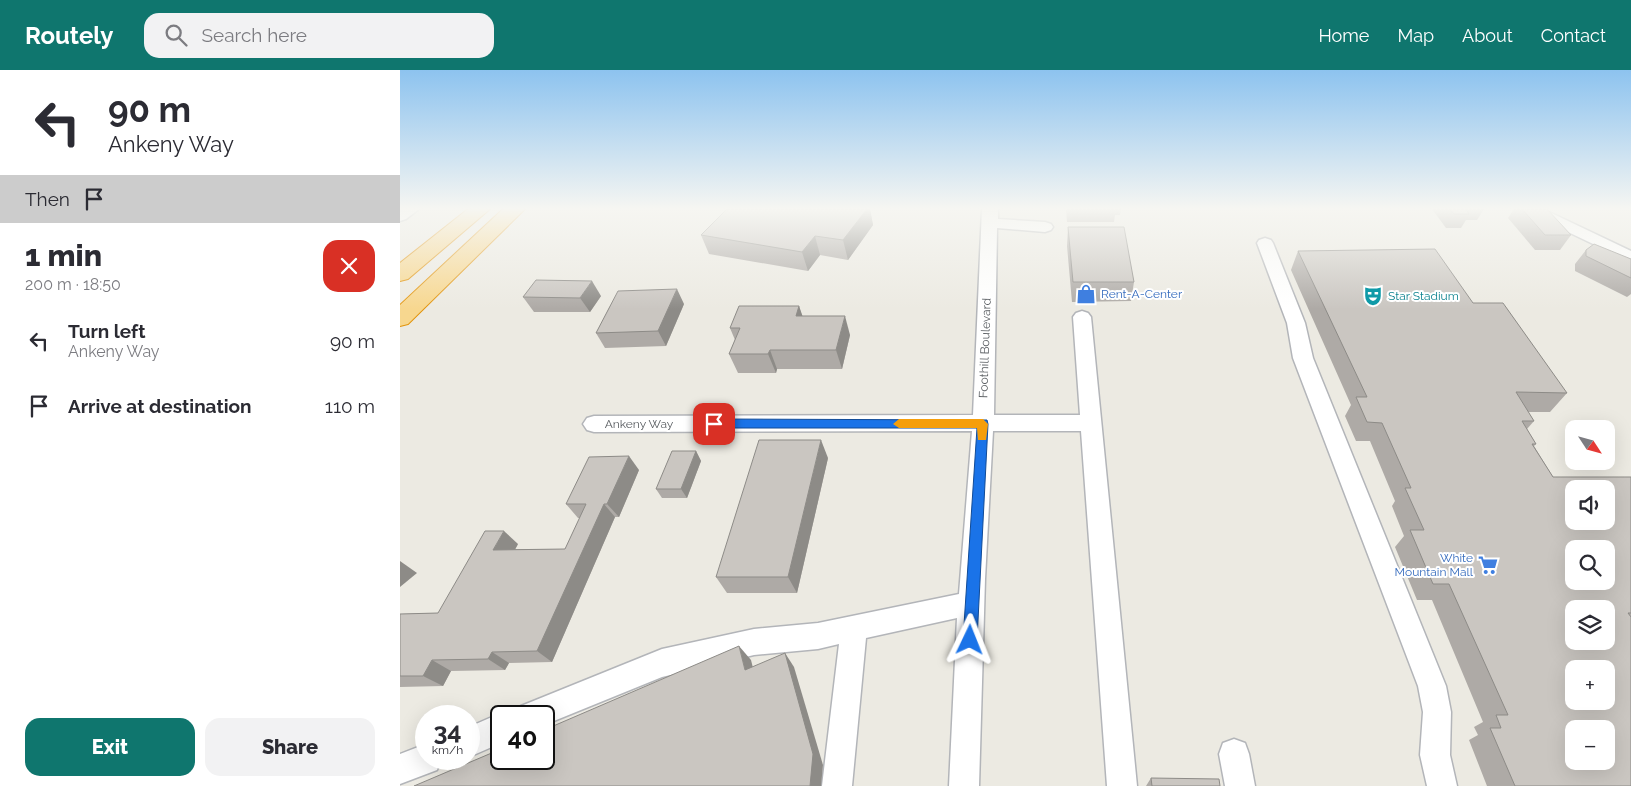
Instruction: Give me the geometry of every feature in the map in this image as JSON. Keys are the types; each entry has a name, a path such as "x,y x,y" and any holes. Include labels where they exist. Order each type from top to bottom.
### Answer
{"highway":[{"path":"400,270 436,242"},
{"path":"400,274 439,242"},
{"path":"400,301 469,242"},
{"path":"400,318 480,242"}],"street":[{"name":"Foothill Boulevard","path":"964,786 971,603 983,424 989,242"},
{"path":"1265,242 1296,323 1303,358 1432,686 1437,712 1435,756 1442,786"},
{"path":"1601,242 1631,257"},
{"path":"1082,317 1122,786"},
{"name":"Ankeny Way","path":"594,424 1092,423"},
{"path":"555,706 662,663 754,642 818,636 971,603"},
{"path":"837,786 854,629"},
{"path":"1234,754 1240,786"},
{"path":"400,769 415,763"}],"building":[{"path":"745,242 810,242 802,252"},
{"path":"1069,242 1127,242 1134,282 1073,282"},
{"path":"1594,244 1631,259 1631,278 1586,256 1586,250"},
{"name":"White Mountain Mall","path":"1435,249 1473,303 1503,303 1567,393 1516,392 1534,421 1522,421 1536,444 1532,444 1553,477 1631,477 1631,613 1628,613 1631,617 1631,786 1515,786 1490,728 1501,728 1496,715 1508,715 1449,584 1433,584 1410,530 1424,530 1405,488 1411,488 1382,423 1367,422 1356,397 1367,397 1298,251"},
{"path":"536,280 592,281 580,298 523,297"},
{"path":"677,289 658,331 596,333 618,291"},
{"path":"739,306 799,306 796,316 845,316 836,350 770,350 768,354 729,354 740,328 730,328"},
{"path":"759,440 821,440 788,577 716,577"},
{"path":"672,451 696,451 681,489 656,489"},
{"path":"629,456 607,504 604,504 537,651 492,652 488,659 432,660 423,676 400,676 400,614 438,613 485,531 504,531 493,550 565,549 586,504 566,504 589,457"},
{"path":"739,646 745,670 785,653 813,754 810,786 414,786 452,770 480,770 480,758 490,754 490,770 555,770 555,725"},
{"path":"1151,778 1219,779 1220,786 1152,786"}],"slow traffic":[{"path":"899,424 983,424 982,437"}],"place":[{"name":"Rent-A-Center","path":"1086,294"},
{"name":"Star Stadium","path":"1373,296"},
{"name":"White Mountain Mall","path":"1488,565"}],"route":[{"path":"714,424 983,424 972,579 970,640"}]}
